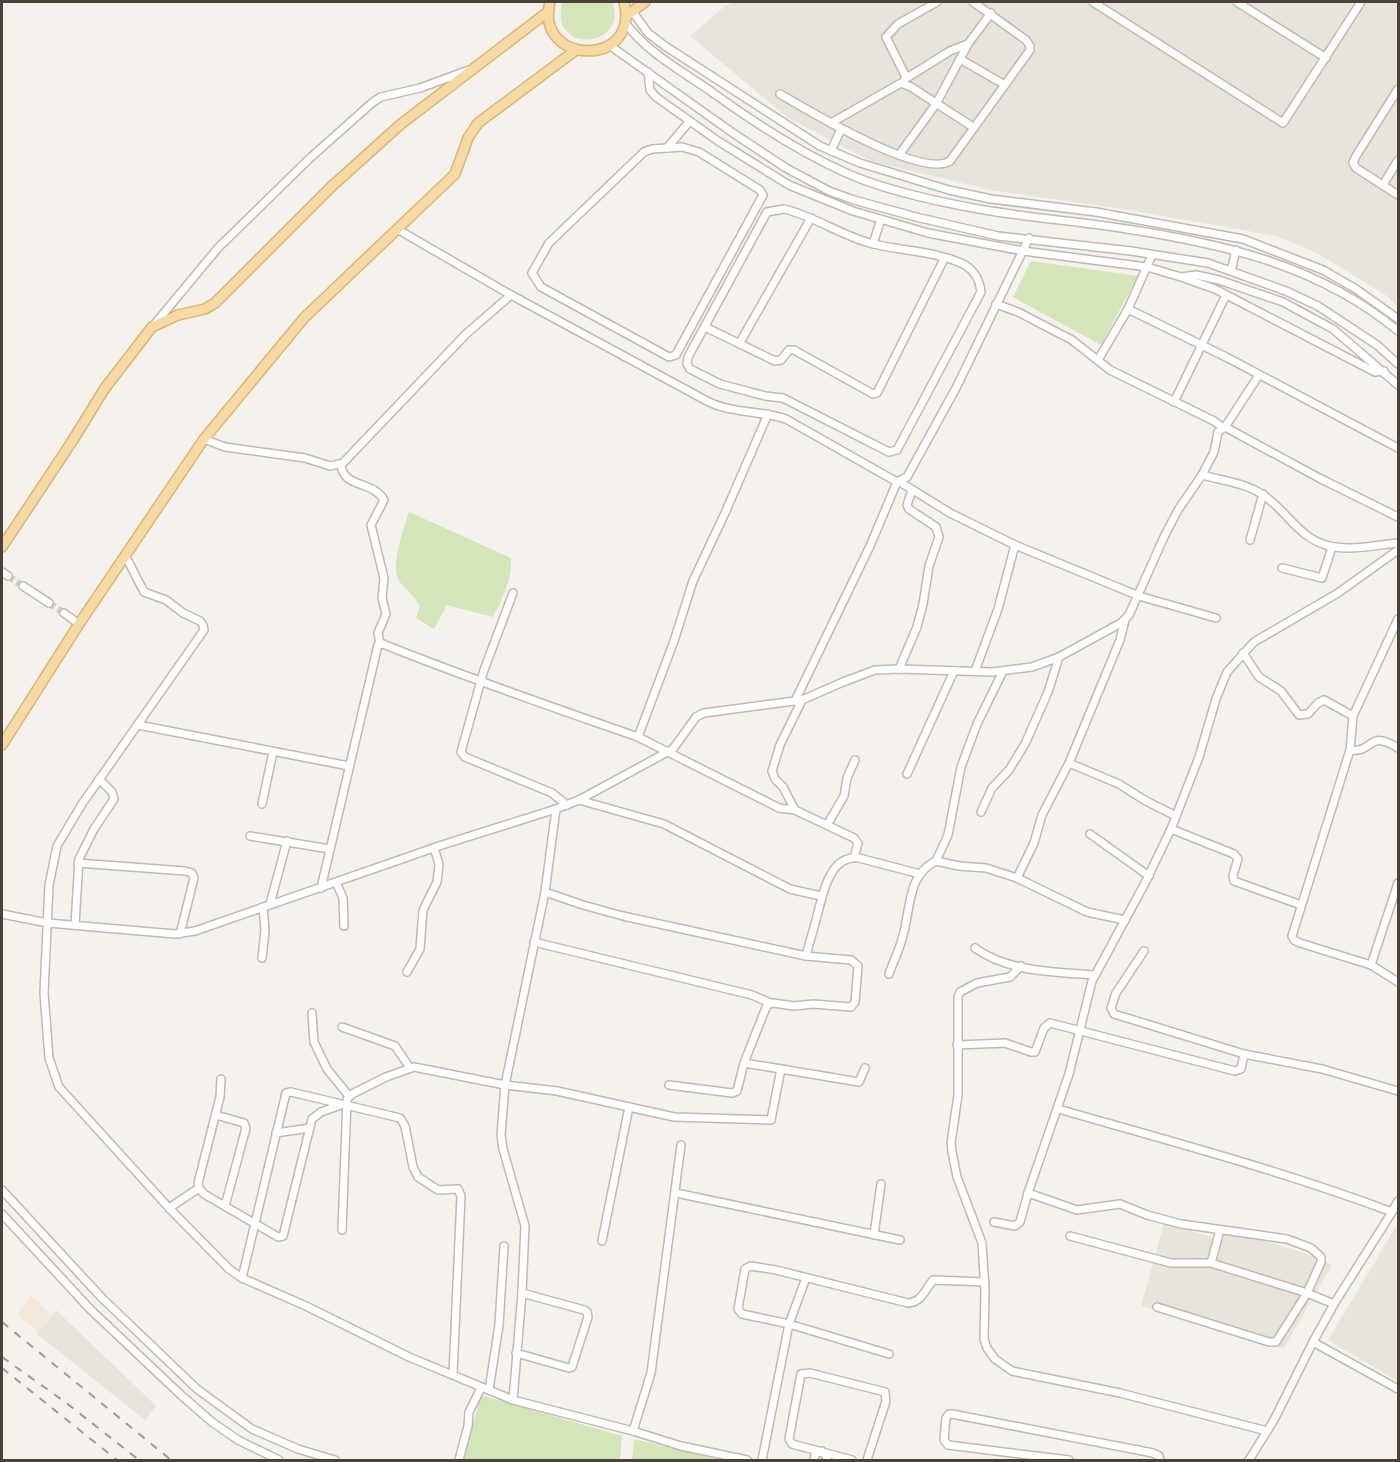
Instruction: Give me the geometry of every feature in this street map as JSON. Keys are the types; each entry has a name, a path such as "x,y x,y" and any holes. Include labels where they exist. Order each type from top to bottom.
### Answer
{"main road":[{"path":"624,2 628,16"},
{"path":"549,6 552,29 563,44 588,52 599,50 617,38 628,16 645,2"},
{"path":"2,547 73,441 105,388 152,327 178,315 205,309 215,303 331,187 401,124 549,6"},
{"path":"2,745 204,439 304,318 455,174 468,138 478,123 576,50"}],"street":[{"path":"937,2 898,24 886,37 903,80 973,127"},
{"path":"780,94 841,129 899,155 938,165 947,163 1005,85 1030,46 1026,39 973,2"},
{"path":"1093,2 1282,123 1285,122 1361,2"},
{"path":"1237,2 1326,57"},
{"path":"899,155 936,104 968,44 991,14"},
{"path":"628,16 651,36 831,151 900,176 991,199 1096,212 1243,239 1323,270 1371,299 1398,319"},
{"path":"628,16 632,32 650,48 735,108 844,172 902,190 978,209 1126,228 1224,246 1268,259 1337,289 1398,331"},
{"path":"831,123 950,51 968,44"},
{"path":"609,45 699,111 776,162 829,191 854,200 998,236 1029,238 1208,263 1286,291 1324,310 1377,345 1398,364"},
{"path":"960,59 1005,85"},
{"path":"152,327 218,248 309,159 374,102 381,97 420,88 442,78 472,69"},
{"path":"648,72 648,86 652,94 689,122 797,190 928,233 1023,251 1147,267 1181,277 1226,295 1375,372 1384,372"},
{"path":"1398,88 1353,164 1398,195"},
{"path":"735,108 743,96"},
{"path":"667,148 692,148 760,190 763,195 676,355 669,357 541,287 532,273 549,243 644,152 667,148 689,122"},
{"path":"831,151 841,129"},
{"path":"1383,185 1398,160"},
{"path":"784,208 811,219 873,244 910,250 963,264 971,270 980,283 981,292 900,447 893,452 783,398 765,396 720,384 693,372 687,364 688,357 767,212 784,208"},
{"path":"739,344 811,219"},
{"path":"873,244 881,219"},
{"path":"397,230 715,406 786,419 950,513 1015,544 1139,596 1215,618"},
{"path":"795,810 772,771 782,740 899,482 907,477 956,388 1029,238"},
{"path":"1215,290 1236,250"},
{"path":"1098,360 1128,309 1152,255"},
{"path":"705,327 775,361 781,360 789,350 794,351 873,394 877,393 944,259"},
{"path":"1181,277 1196,275 1219,280 1283,302 1328,325 1398,385"},
{"path":"204,439 225,447 305,458 330,466 340,464 466,334 511,295"},
{"path":"1174,402 1226,295"},
{"path":"1365,307 1371,299"},
{"path":"996,304 1018,312 1072,340 1110,370 1214,421 1321,479 1398,517"},
{"path":"1128,309 1398,448"},
{"path":"1017,878 1034,843 1042,815 1069,763 1120,640 1125,620 1139,596 1173,519 1202,475 1214,452 1217,436 1259,375"},
{"path":"638,737 693,581 768,414"},
{"path":"340,464 341,472 347,479 371,488 384,500 371,525 384,578 382,598 386,614 378,633 381,644"},
{"path":"1202,475 1258,491 1274,504 1294,526 1317,541 1332,547 1398,543"},
{"path":"899,669 917,627 929,566 939,537 936,527 907,505 912,490"},
{"path":"1250,540 1263,495"},
{"path":"975,671 998,609 1015,544"},
{"path":"1282,568 1322,578 1332,547"},
{"path":"994,1222 1017,1225 1020,1222 1077,1048 1079,1031 1094,975 1149,876 1171,828 1199,757 1217,694 1227,672 1254,642 1338,592 1398,550"},
{"path":"126,557 144,592 166,600 183,613 200,621 204,630 99,778 59,841 49,880 44,993 49,1058 57,1083 117,1153 169,1208 229,1269 242,1278 306,1306 409,1357 513,1400 681,1446 747,1461"},
{"path":"23,586 49,603"},
{"path":"513,593 481,681 461,748 463,755 552,793 567,805"},
{"path":"64,613 80,624"},
{"path":"1398,619 1353,716 1350,750 1292,931 1294,940 1371,965 1398,982"},
{"path":"2,914 48,923 180,934 195,931 579,800 668,752 677,745 696,717 700,715 799,700 870,671 899,669 1003,671 1036,666 1059,657 1125,620"},
{"path":"381,644 508,693 564,710 638,737 779,808 795,810 857,840 858,846 854,857"},
{"path":"321,888 366,700 376,647 381,644"},
{"path":"1243,653 1259,677 1281,692 1299,715 1308,714 1324,700 1353,716"},
{"path":"981,812 992,788 1009,770 1025,744 1048,692 1059,657"},
{"path":"907,774 954,671"},
{"path":"889,974 902,941 914,884 928,865 936,861 948,835 961,767 977,724 1003,671"},
{"path":"138,725 349,766"},
{"path":"1350,750 1360,750 1380,740 1386,740 1398,748"},
{"path":"262,804 273,752"},
{"path":"827,825 844,796 847,778 855,760"},
{"path":"1069,763 1119,784 1176,816"},
{"path":"75,925 80,855 114,799 112,792 99,778"},
{"path":"579,800 658,822 790,890 822,896"},
{"path":"513,1400 525,1226 501,1135 505,1086 545,891 556,809"},
{"path":"1171,828 1234,854 1238,859 1233,875 1234,881 1301,905"},
{"path":"1090,834 1149,876"},
{"path":"250,836 330,849"},
{"path":"262,958 267,906 287,841"},
{"path":"407,972 420,949 423,910 437,882 439,864 434,848"},
{"path":"806,956 822,896 829,877 838,864 854,857 920,874"},
{"path":"936,861 986,868 1017,878 1087,912 1125,920"},
{"path":"78,863 192,873 194,878 180,934"},
{"path":"336,882 343,898 344,926"},
{"path":"1371,965 1398,883"},
{"path":"534,942 752,995 770,1003 794,1006 813,1004 851,1007 854,1005 858,966 851,960 806,956 623,916 545,891"},
{"path":"975,948 994,960 1021,966 1094,975"},
{"path":"1144,951 1116,993 1111,1005 1114,1014 1244,1054 1322,1069 1398,1091"},
{"path":"1021,966 1010,977 977,983 960,992 958,997 958,1095 951,1143 957,1177 982,1243 985,1282 984,1339 987,1348 995,1359 1012,1371 1120,1393 1267,1431"},
{"path":"669,1085 735,1092 744,1063 770,1003"},
{"path":"312,1012 314,1042 327,1069 349,1096"},
{"path":"957,1045 1005,1043 1032,1052 1036,1050 1044,1028 1050,1023 1235,1071 1241,1069 1244,1054"},
{"path":"342,1027 392,1045 398,1049 410,1068"},
{"path":"744,1063 859,1082 866,1068"},
{"path":"342,1230 344,1106 349,1096 410,1068 505,1086 557,1092 674,1117 771,1120 780,1069"},
{"path":"221,1079 220,1097 198,1183 199,1188 278,1237 283,1236 312,1119 317,1114 344,1106"},
{"path":"242,1278 284,1097 288,1092 400,1118 405,1126 413,1167 418,1177 438,1190 455,1189 460,1192 461,1234 453,1374"},
{"path":"602,1241 629,1107"},
{"path":"1058,1108 1353,1197 1392,1212"},
{"path":"216,1115 244,1123 246,1128 225,1206"},
{"path":"276,1133 310,1128"},
{"path":"633,1431 651,1373 681,1145"},
{"path":"874,1235 881,1184"},
{"path":"169,1208 199,1188"},
{"path":"2,1190 102,1298 197,1389 252,1429 298,1449 335,1461"},
{"path":"676,1193 900,1240"},
{"path":"1028,1193 1071,1209 1120,1204 1147,1215 1181,1224 1294,1241 1320,1254 1321,1262 1306,1293 1279,1339 1273,1342 1157,1307"},
{"path":"1249,1461 1334,1304 1398,1201"},
{"path":"2,1214 91,1310 181,1395 212,1422 238,1440 279,1461"},
{"path":"1211,1263 1220,1230"},
{"path":"1070,1236 1171,1263 1211,1263 1334,1304"},
{"path":"459,1461 468,1426 469,1412 485,1389 499,1325 504,1246"},
{"path":"889,1353 739,1312 743,1272 747,1267 760,1266 908,1303 916,1302 922,1297 933,1280 985,1282"},
{"path":"762,1461 789,1324 806,1278"},
{"path":"516,1353 572,1367 588,1317 584,1310 522,1293"},
{"path":"1313,1342 1398,1389"},
{"path":"852,1461 822,1451 796,1446 789,1438 801,1374 806,1373 885,1392 886,1401 867,1461"},
{"path":"1069,1461 1037,1459 946,1444 944,1440 946,1418 952,1414 1061,1434 1153,1453 1159,1456 1160,1461"},
{"path":"814,1461 815,1454 822,1451"},
{"path":"822,1451 827,1461"}],"shaded area":[{"path":"734,2 1398,2 1398,307 1387,296 1317,253 1276,236 1129,210 990,190 871,161 788,118 690,36 725,6"},
{"path":"1398,1223 1398,1381 1328,1340"},
{"path":"1164,1224 1216,1238 1219,1227 1308,1254 1332,1265 1284,1348 1141,1306"},
{"path":"31,1295 52,1315 39,1332 17,1314"},
{"path":"56,1310 156,1406 145,1420 37,1334"}],"green space":[{"path":"562,2 612,2 614,17 610,29 601,36 589,40 577,38 567,32 561,20"},
{"path":"1031,261 1138,276 1101,345 1013,297"},
{"path":"409,512 511,558 508,582 493,617 447,605 434,629 416,618 420,606 399,581 396,566"},
{"path":"481,1395 622,1436 620,1460 463,1460"},
{"path":"634,1439 721,1460 632,1460"}],"tunnel":[{"path":"8,576 23,586"},
{"path":"49,603 64,613"}],"railway":[{"path":"2,1322 171,1460"},
{"path":"2,1357 65,1402 139,1460"},
{"path":"2,1368 117,1460"}]}
